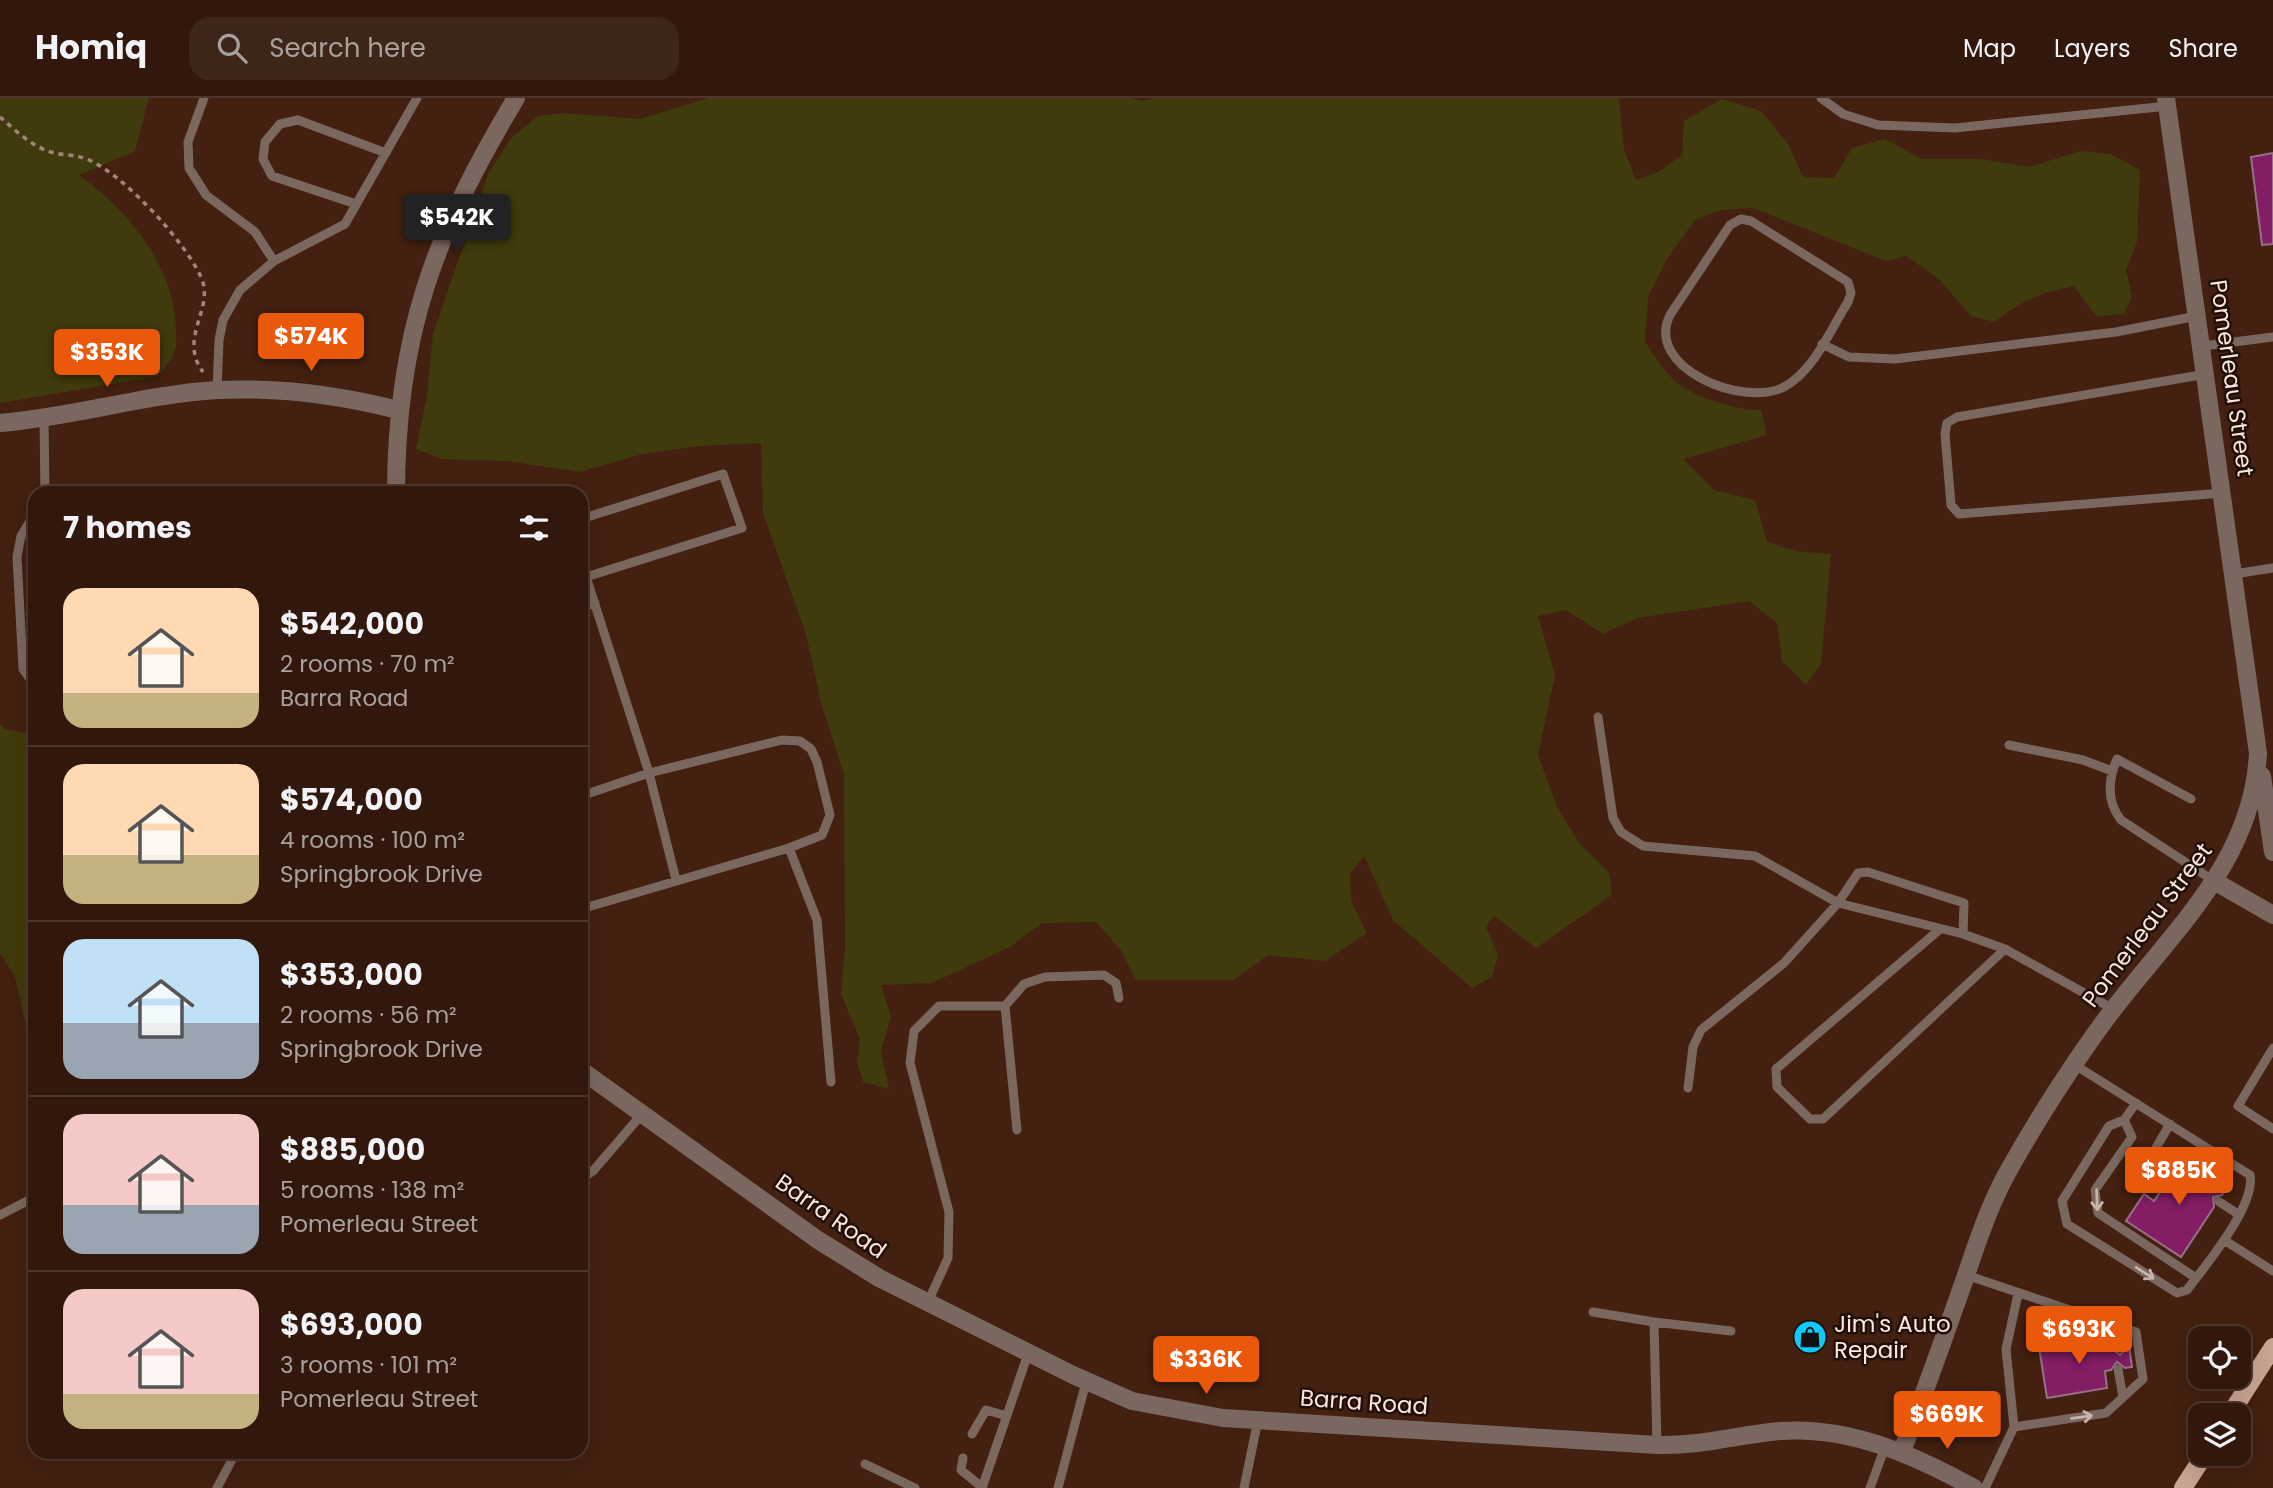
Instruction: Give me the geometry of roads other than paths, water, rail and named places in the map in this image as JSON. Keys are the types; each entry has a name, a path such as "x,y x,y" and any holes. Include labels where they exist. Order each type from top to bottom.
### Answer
{"main road":[{"path":"2238,1403 2271,1356"},
{"path":"2183,1488 2197,1466"}],"street":[{"path":"396,486 398,410 413,324 435,258 469,181 516,98"},
{"name":"Pomerleau Street","path":"1894,1448 2005,1177 2113,1009 2214,881 2244,827 2255,792 2258,753 2167,102"},
{"path":"0,423 44,419 217,390 345,396 398,410"},
{"path":"2258,753 2273,852"},
{"path":"2214,881 2273,915"},
{"name":"Barra Road","path":"588,1075 818,1240 879,1278 926,1304 1132,1401 1161,1408 1258,1420 1657,1445 1706,1444 1798,1430 1894,1448 1974,1488"}],"lane":[{"path":"204,98 188,142 189,169 206,195 255,232 274,261"},
{"path":"217,390 219,340 223,320 240,290 274,261 345,224 417,98"},
{"path":"1821,98 1843,114 1878,125 1955,128 2167,102"},
{"path":"356,204 272,176 263,159 265,142 280,124 298,120 386,153"},
{"path":"1741,219 1751,221 1847,282 1851,293 1848,302 1822,344 1806,369 1787,385 1771,392 1739,393 1722,389 1677,361 1666,341 1664,328 1730,225 1741,219"},
{"path":"1822,344 1849,357 1895,359 2116,332 2199,316"},
{"path":"2203,346 2273,337"},
{"path":"2207,374 1957,416 1947,424 1945,434 1951,505 1959,514 2223,493"},
{"path":"44,419 45,486"},
{"path":"588,517 723,474 742,528 588,576"},
{"path":"28,524 21,536 17,557 23,669 28,676"},
{"path":"2234,574 2273,568"},
{"path":"588,583 649,773 676,880"},
{"path":"588,606 595,603"},
{"path":"1598,717 1613,818 1621,832 1643,846 1755,856 1838,903 1963,934 2005,949 2113,1009"},
{"path":"588,794 649,773 782,740 800,741 811,749 817,762 830,816 822,835 789,848 588,907"},
{"path":"2009,745 2083,760 2112,771"},
{"path":"2191,799 2117,760 2112,771 2109,789 2114,811 2122,820 2214,881"},
{"path":"789,848 817,920 831,1082"},
{"path":"1688,1088 1693,1047 1701,1030 1784,963 1838,903 1858,873 1868,872 1964,902 1963,934"},
{"path":"1939,930 1776,1069 1777,1087 1810,1119 1823,1119 2005,949"},
{"path":"1017,1130 1005,1006 1024,984 1045,977 1104,975 1116,983 1119,998"},
{"path":"926,1304 948,1258 950,1212 910,1063 914,1031 939,1006 1005,1006"},
{"path":"2273,1048 2238,1106 2273,1129"},
{"path":"2075,1065 2136,1103 2250,1175 2253,1187 2224,1240 2187,1290 2177,1293 2067,1224 2062,1201 2109,1126 2124,1120 2136,1103"},
{"path":"588,1173 601,1163 642,1114"},
{"path":"2124,1120 2132,1137 2095,1190 2098,1213 2196,1278"},
{"path":"2170,1125 2150,1158 2173,1172"},
{"path":"0,1215 28,1201"},
{"path":"2218,1201 2238,1214"},
{"path":"2224,1240 2273,1271"},
{"path":"1966,1275 2117,1328 2136,1332 2143,1379 2106,1413 2014,1427"},
{"path":"1985,1488 2014,1427 2006,1349 2018,1294"},
{"path":"1593,1312 1731,1331"},
{"path":"1654,1322 1657,1445"},
{"path":"2117,1328 2119,1348"},
{"path":"963,1458 961,1470 983,1488 1028,1353"},
{"path":"2118,1369 2123,1397"},
{"path":"1058,1488 1086,1381"},
{"path":"972,1434 986,1410 1007,1416"},
{"path":"1244,1488 1258,1420"},
{"path":"1870,1488 1894,1448"},
{"path":"217,1488 232,1459"},
{"path":"865,1464 915,1488"}],"place":[{"name":"Jim's Auto Repair","path":"1810,1337"}]}
